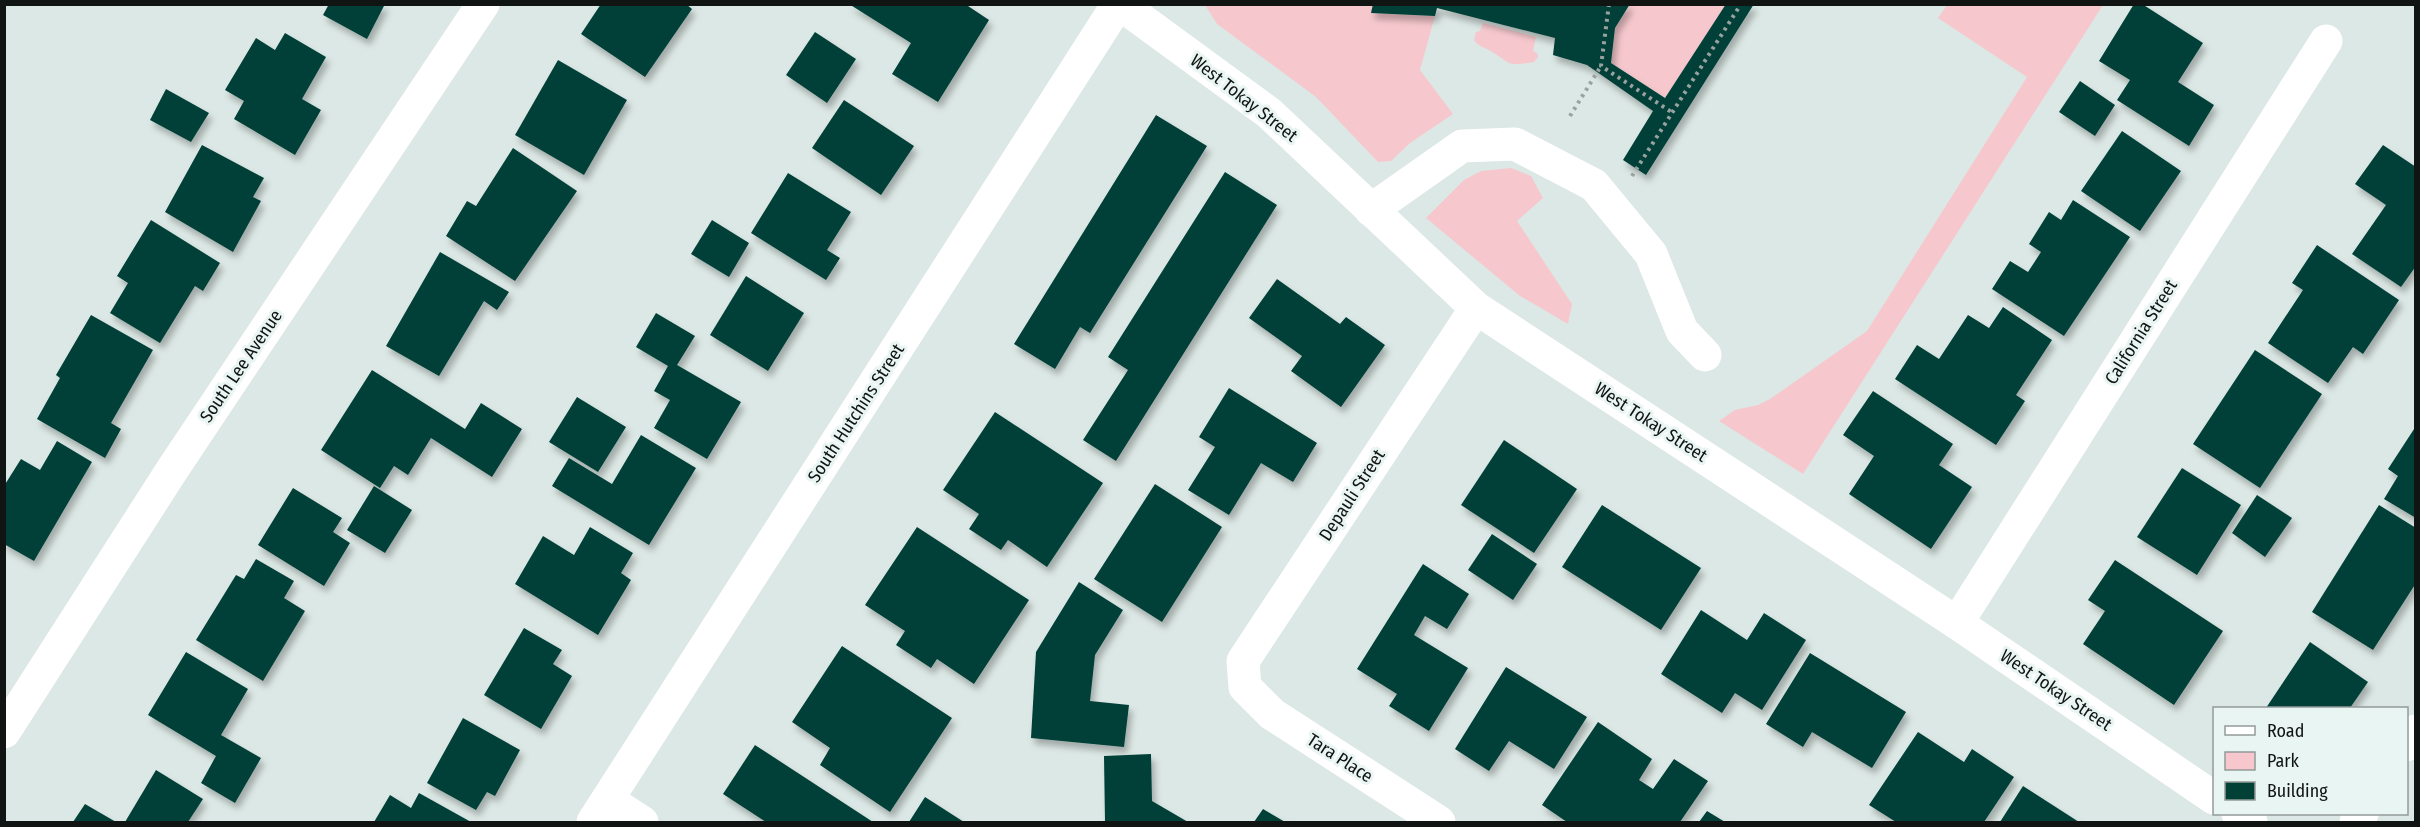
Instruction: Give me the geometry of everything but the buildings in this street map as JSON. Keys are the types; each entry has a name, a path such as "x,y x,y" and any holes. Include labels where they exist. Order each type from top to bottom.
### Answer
{"street":[{"name":"South Lee Avenue","path":"4,732 172,470 483,4"},
{"name":"West Tokay Street","path":"1119,4 1269,113 1476,308 1957,623 2213,797"},
{"name":"South Hutchins Street","path":"600,811 1119,4"},
{"name":"California Street","path":"1957,623 2326,41"},
{"path":"1371,210 1462,146 1515,144 1594,185 1651,254 1682,331 1705,355"},
{"name":"Depauli Street","path":"1245,687 1243,661 1476,308"},
{"name":"Tara Place","path":"1245,687 1272,714 1439,822"},
{"path":"600,811 642,822"}],"path":[{"path":"1569,116 1601,66 1609,4"},
{"path":"1613,207 1741,4"},
{"path":"1601,66 1673,113"}],"green space":[{"path":"1205,5 1373,5 1372,13 1435,16 1420,70 1453,114 1410,143 1391,161 1378,162 1316,97 1217,24"},
{"path":"1630,5 1726,5 1665,98 1611,63 1615,28"},
{"path":"1947,5 2103,5 1803,474 1719,421 1735,410 1758,405 1770,399 1867,331 2027,77 1938,18"},
{"path":"1483,23 1536,37 1533,51 1538,57 1534,62 1513,64 1479,45 1474,40 1476,32 1480,31"},
{"path":"1511,168 1531,176 1543,198 1517,221 1572,304 1568,324 1520,296 1426,218 1464,180 1481,171"}]}
